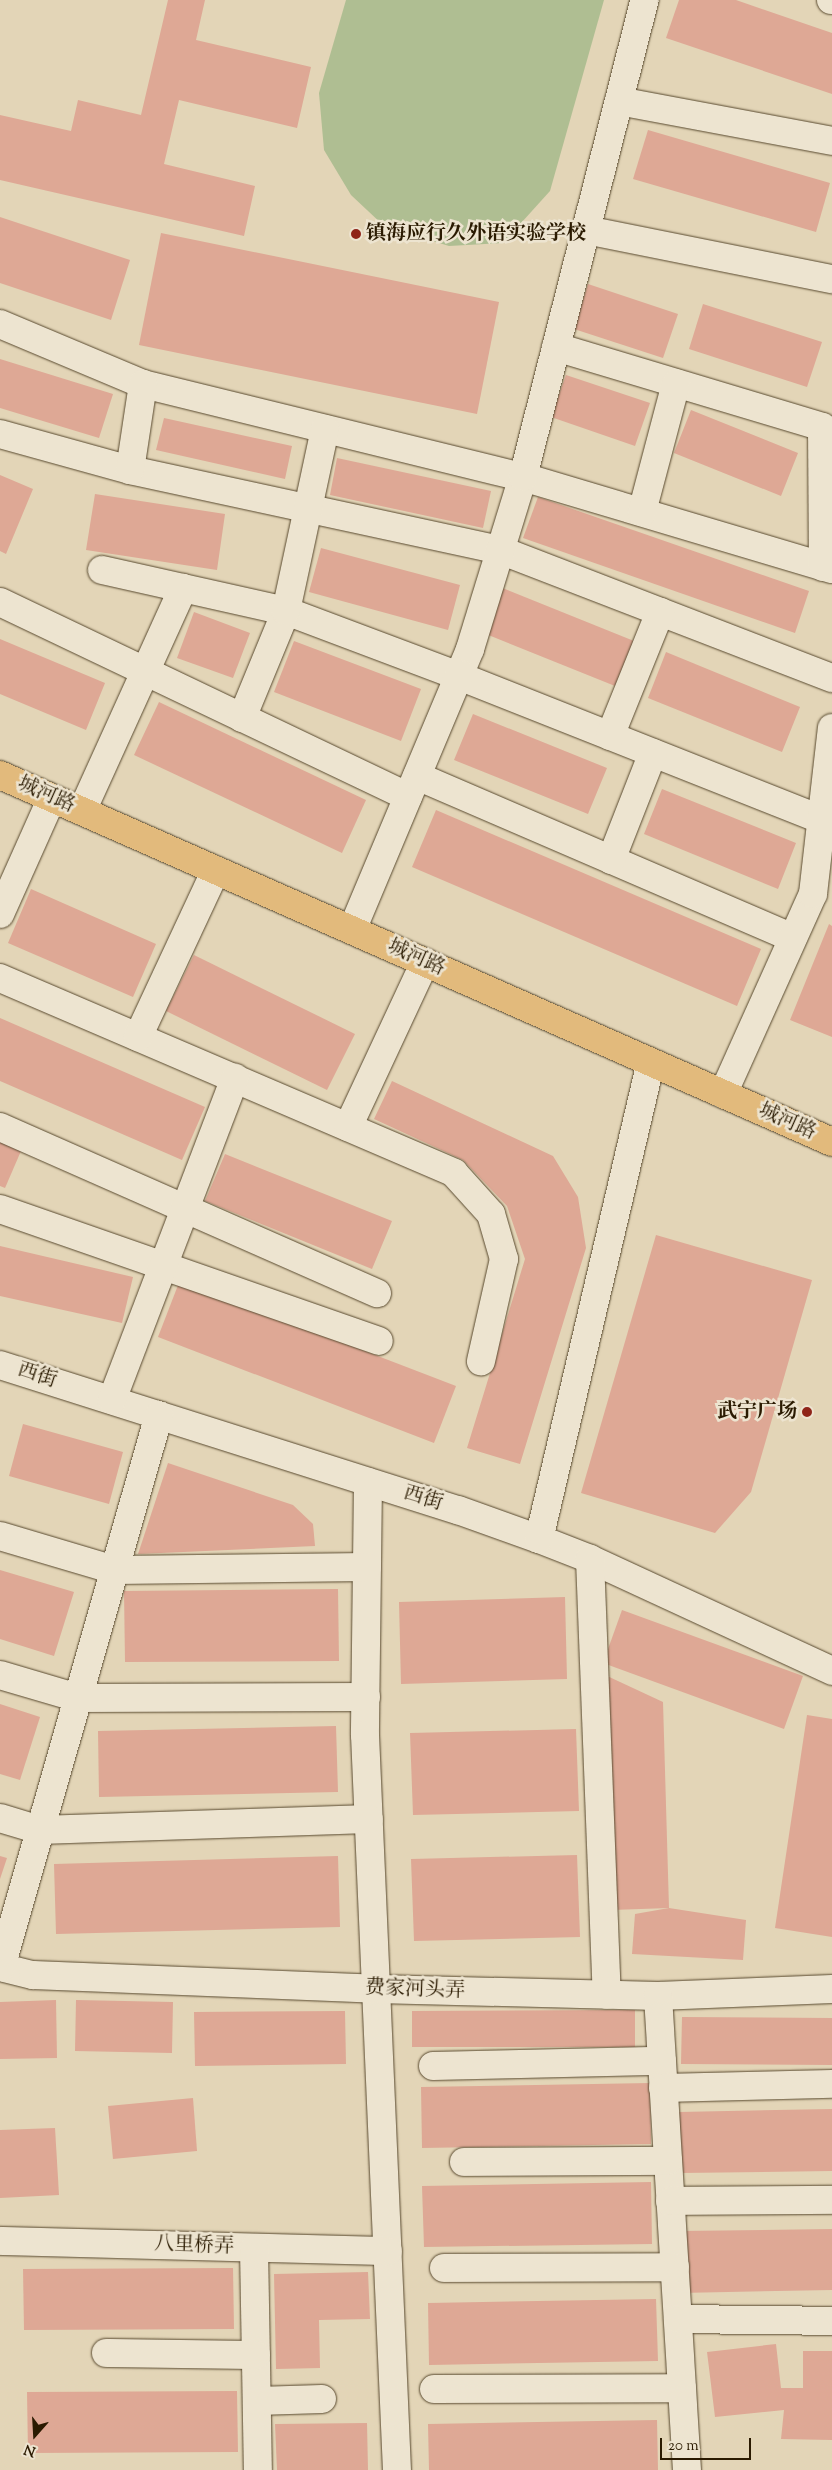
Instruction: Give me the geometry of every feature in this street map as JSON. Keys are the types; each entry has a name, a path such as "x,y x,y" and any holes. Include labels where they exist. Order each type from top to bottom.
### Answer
{"main road":[{"name":"城河路","path":"0,775 832,1142"}],"street":[{"path":"352,930 470,649 523,477 645,0"},
{"path":"619,101 832,141"},
{"path":"586,230 832,279"},
{"path":"0,324 143,384 523,477 827,568 822,427 556,347"},
{"path":"642,512 676,383"},
{"path":"130,470 143,384"},
{"path":"242,718 286,611 325,429"},
{"path":"0,434 130,470 500,550 832,678"},
{"path":"102,570 286,611 459,676 822,820"},
{"path":"82,811 183,588"},
{"path":"0,602 242,718 412,786 611,860 793,938"},
{"path":"610,736 660,612"},
{"path":"723,1094 813,894 832,728"},
{"path":"611,860 653,753"},
{"path":"0,914 52,798"},
{"path":"138,1037 216,870"},
{"path":"348,1127 425,962"},
{"path":"0,978 454,1173 491,1214 504,1259 481,1360"},
{"path":"539,1539 652,1063"},
{"path":"112,1400 235,1078"},
{"path":"0,1127 377,1293"},
{"path":"0,1209 379,1341"},
{"name":"西街","path":"0,1365 458,1510 539,1539 590,1559 832,1671"},
{"path":"0,1967 159,1415"},
{"path":"368,1482 366,1697 369,1819 397,2470"},
{"path":"0,1536 115,1570 367,1567"},
{"path":"590,1559 607,1995"},
{"path":"0,1676 78,1698 366,1697"},
{"path":"0,1818 40,1830 369,1819"},
{"name":"费家河头弄","path":"0,1967 33,1976 376,1989 658,1996 832,1989"},
{"path":"658,1996 687,2470"},
{"path":"434,2066 663,2074 832,2084"},
{"path":"464,2162 668,2160"},
{"path":"670,2201 832,2200"},
{"name":"八里桥弄","path":"0,2241 388,2251"},
{"path":"254,2248 258,2470"},
{"path":"444,2268 675,2267"},
{"path":"678,2319 832,2321"},
{"path":"106,2353 256,2355"},
{"path":"434,2389 682,2388"},
{"path":"257,2401 322,2398"}],"green space":[{"path":"346,0 604,0 550,191 503,243 449,246 384,226 351,195 324,150 319,93"}],"building":[{"path":"168,0 205,0 196,40 311,67 297,128 179,100 164,164 255,186 244,236 0,180 0,115 71,131 78,100 141,115"},
{"path":"679,0 736,0 832,33 832,94 666,38"},
{"path":"648,130 830,183 816,232 633,179"},
{"path":"0,217 130,260 111,320 0,283"},
{"path":"161,233 499,302 477,414 139,345"},
{"path":"588,284 678,314 663,358 574,329"},
{"path":"703,304 822,342 807,387 689,349"},
{"path":"0,359 113,394 99,438 0,408"},
{"path":"566,375 650,403 635,446 551,417"},
{"path":"691,410 798,453 781,496 674,453"},
{"path":"164,418 292,446 285,479 156,450"},
{"path":"337,458 491,491 483,528 330,495"},
{"path":"0,475 33,489 6,554 0,551"},
{"path":"95,494 225,514 217,570 86,550"},
{"path":"538,497 809,591 795,633 523,538"},
{"path":"321,548 460,585 448,630 309,592"},
{"path":"500,587 634,641 615,686 481,632"},
{"path":"194,612 250,633 233,678 177,658"},
{"path":"0,639 105,683 86,730 0,694"},
{"path":"294,641 421,689 401,741 274,692"},
{"path":"666,652 800,707 782,752 648,698"},
{"path":"159,702 366,800 342,853 134,755"},
{"path":"473,714 607,768 588,814 454,760"},
{"path":"662,789 796,843 778,889 644,834"},
{"path":"436,810 761,949 737,1006 412,867"},
{"path":"31,889 156,944 133,997 8,943"},
{"path":"829,924 832,926 832,1037 790,1020"},
{"path":"194,955 355,1034 327,1090 166,1011"},
{"path":"0,1018 205,1107 182,1160 0,1081"},
{"path":"392,1081 553,1156 578,1197 586,1248 520,1464 467,1448 525,1259 507,1206 463,1160 374,1119"},
{"path":"0,1142 21,1151 5,1188 0,1186"},
{"path":"225,1154 392,1221 372,1269 205,1201"},
{"path":"656,1235 812,1280 751,1492 715,1533 581,1493"},
{"path":"0,1246 133,1277 122,1323 0,1296"},
{"path":"180,1280 456,1386 434,1443 158,1337"},
{"path":"23,1424 123,1452 109,1504 9,1476"},
{"path":"168,1463 293,1505 313,1524 315,1546 138,1554"},
{"path":"0,1570 74,1592 54,1656 0,1639"},
{"path":"338,1589 339,1661 125,1662 124,1591"},
{"path":"565,1597 567,1679 401,1684 399,1602"},
{"path":"622,1610 803,1676 784,1729 603,1663"},
{"path":"605,1675 663,1702 669,1908 612,1910"},
{"path":"0,1704 40,1717 20,1780 0,1774"},
{"path":"807,1715 832,1719 832,1937 775,1928"},
{"path":"336,1726 338,1792 99,1797 98,1731"},
{"path":"576,1729 579,1811 413,1815 410,1733"},
{"path":"577,1855 580,1937 414,1941 411,1859"},
{"path":"0,1856 7,1858 0,1879"},
{"path":"338,1856 340,1927 56,1934 54,1864"},
{"path":"669,1908 746,1920 743,1960 632,1954 635,1914"},
{"path":"56,2000 57,2058 0,2059 0,2002"},
{"path":"76,2000 173,2002 172,2053 75,2051"},
{"path":"635,2010 635,2047 412,2047 412,2011"},
{"path":"345,2011 346,2064 195,2066 194,2012"},
{"path":"682,2017 832,2018 832,2065 681,2064"},
{"path":"650,2083 651,2144 422,2148 421,2087"},
{"path":"193,2098 197,2151 113,2159 108,2106"},
{"path":"832,2109 832,2171 680,2173 679,2112"},
{"path":"55,2128 59,2195 0,2198 0,2130"},
{"path":"651,2182 652,2244 424,2247 422,2186"},
{"path":"832,2229 832,2290 679,2293 678,2231"},
{"path":"233,2268 234,2329 24,2330 23,2269"},
{"path":"368,2272 370,2319 319,2320 320,2368 276,2369 274,2274"},
{"path":"656,2299 658,2361 429,2365 428,2303"},
{"path":"776,2344 781,2388 803,2388 803,2351 832,2351 832,2440 781,2439 784,2410 715,2417 707,2352"},
{"path":"237,2391 238,2452 28,2453 27,2392"},
{"path":"657,2420 658,2470 429,2470 428,2424"},
{"path":"367,2423 368,2470 277,2470 275,2424"}],"place":[{"name":"镇海应行久外语实验学校","path":"356,234"},
{"name":"武宁广场","path":"807,1412"}]}
